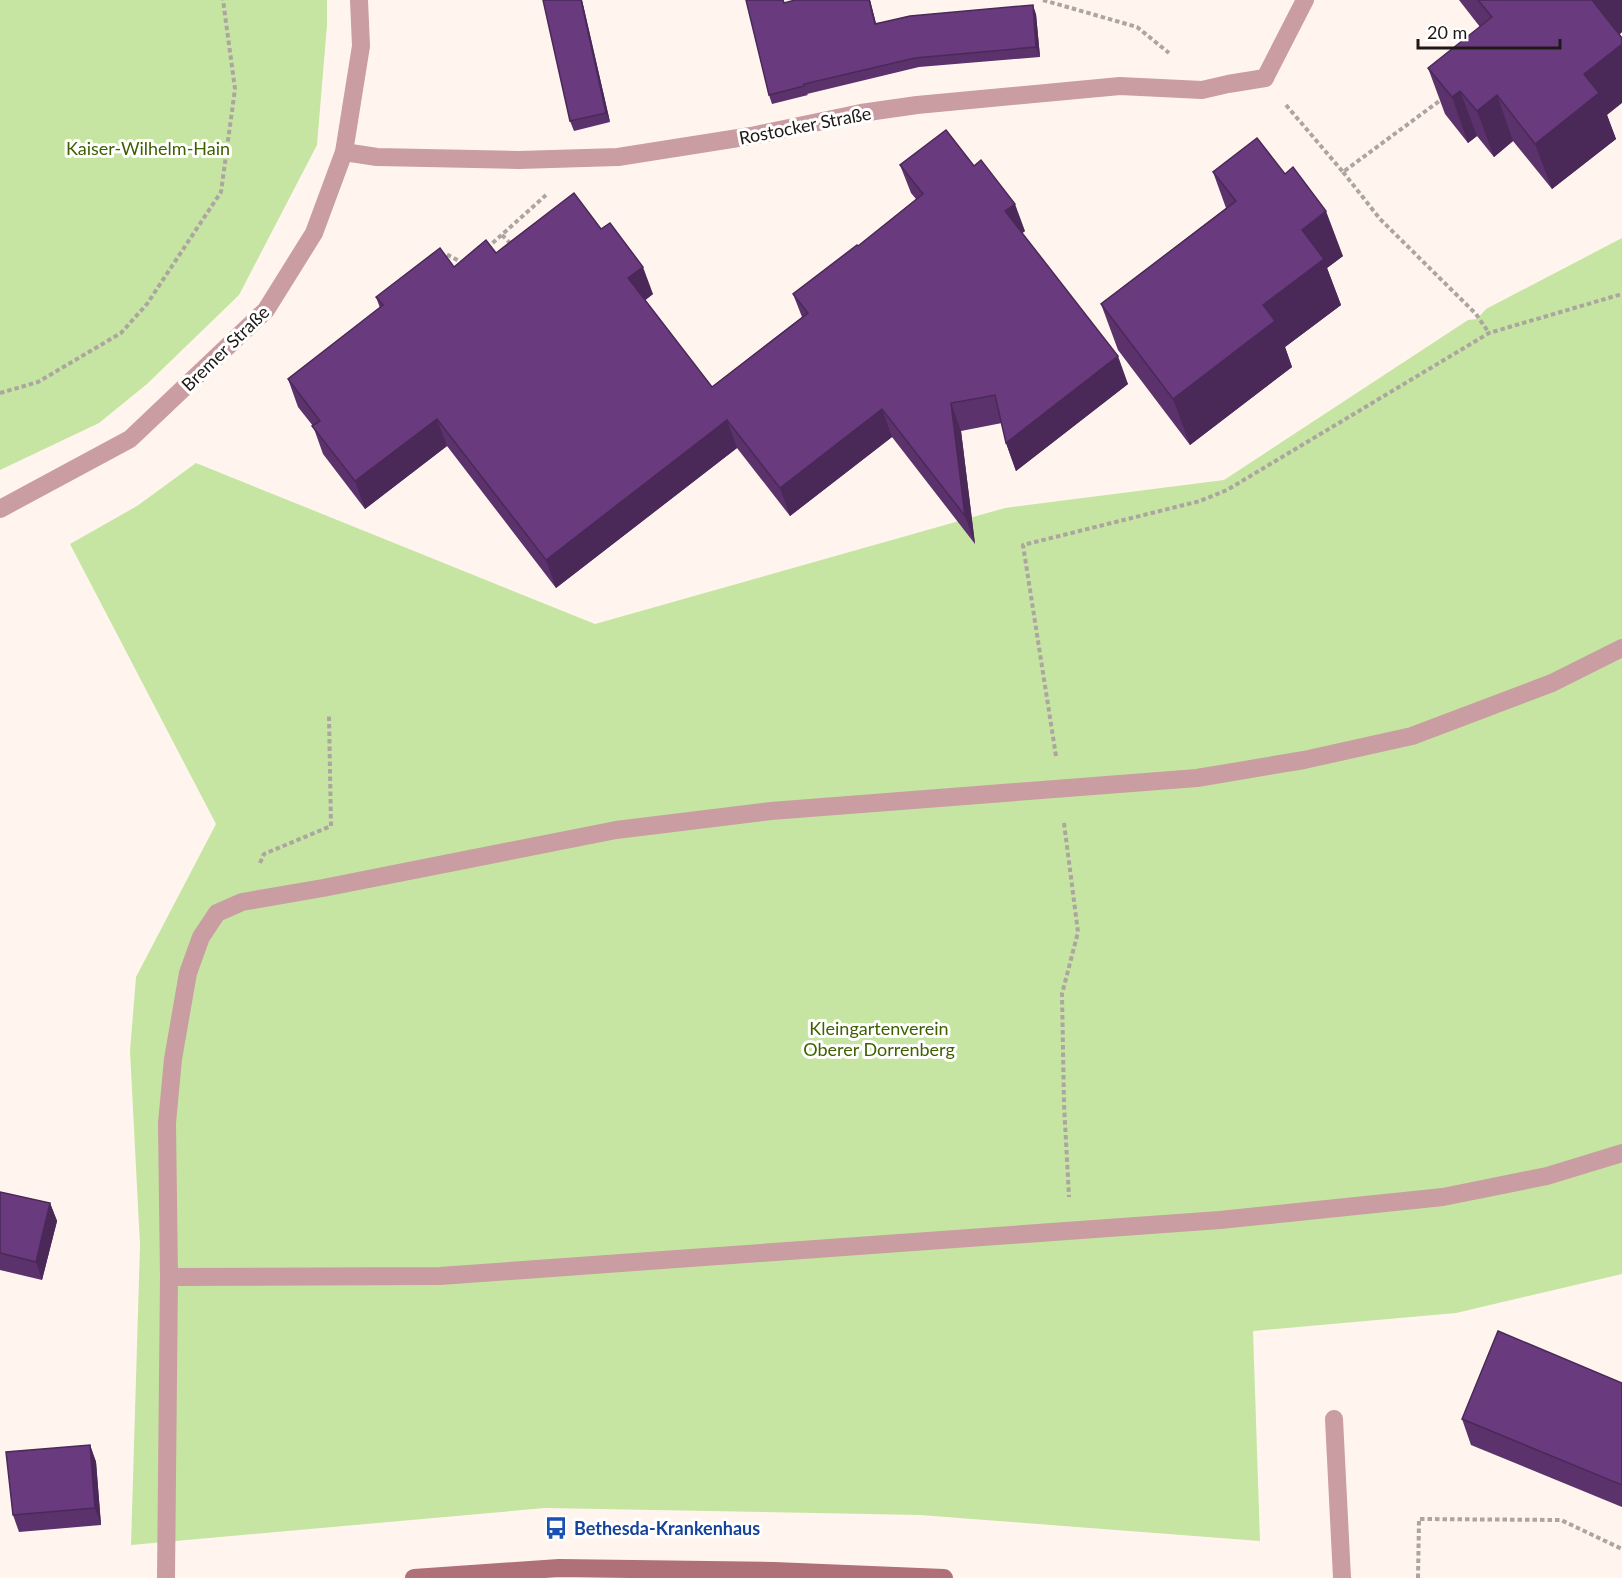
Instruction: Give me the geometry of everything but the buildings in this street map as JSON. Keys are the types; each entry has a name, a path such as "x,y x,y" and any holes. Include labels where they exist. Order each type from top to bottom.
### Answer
{"street":[{"name":"Bremer Straße","path":"0,509 130,439 266,310 314,233 344,152 361,46 359,0"},
{"path":"1265,78 1305,0"},
{"name":"Rostocker Straße","path":"344,152 377,157 519,160 618,157 739,138 861,112 917,105 1120,86 1202,90 1265,78"},
{"path":"166,1578 169,1277 167,1123 173,1059 188,973 201,937 218,913 242,902 616,830 771,811 1197,778 1304,760 1412,736 1552,683 1622,648"},
{"path":"169,1277 440,1276 1220,1220 1443,1197 1546,1176 1622,1153"},
{"path":"1334,1419 1342,1578"},
{"path":"414,1578 559,1569 944,1578"}],"path":[{"path":"0,393 38,382 121,333 147,304 221,192 235,89 224,0"},
{"path":"1043,0 1137,27 1212,88"},
{"path":"1265,78 1380,219 1476,314 1489,333"},
{"path":"1343,172 1446,96"},
{"path":"485,250 586,158"},
{"path":"502,235 514,246"},
{"path":"437,261 446,254 468,266"},
{"path":"1056,759 1023,545 1200,501 1227,490 1489,333 1622,294"},
{"path":"242,902 264,854 331,826 329,716"},
{"path":"1063,816 1078,932 1062,994 1069,1204 1098,1228"},
{"path":"1418,1578 1419,1519 1561,1520 1622,1549"}],"green space":[{"name":"Kaiser-Wilhelm-Hain","path":"0,0 327,0 327,25 317,145 239,295 147,384 99,423 0,470"},
{"name":"Kleingartenverein Oberer Dorrenberg","path":"1622,238 1622,1274 1456,1313 1253,1331 1260,1541 920,1515 545,1508 131,1545 140,1245 130,1051 136,977 216,824 70,544 137,506 196,463 595,624 1005,508 1224,480 1468,320 1477,319 1486,309"}],"place":[{"name":"Bethesda-Krankenhaus","path":"556,1528"}]}
